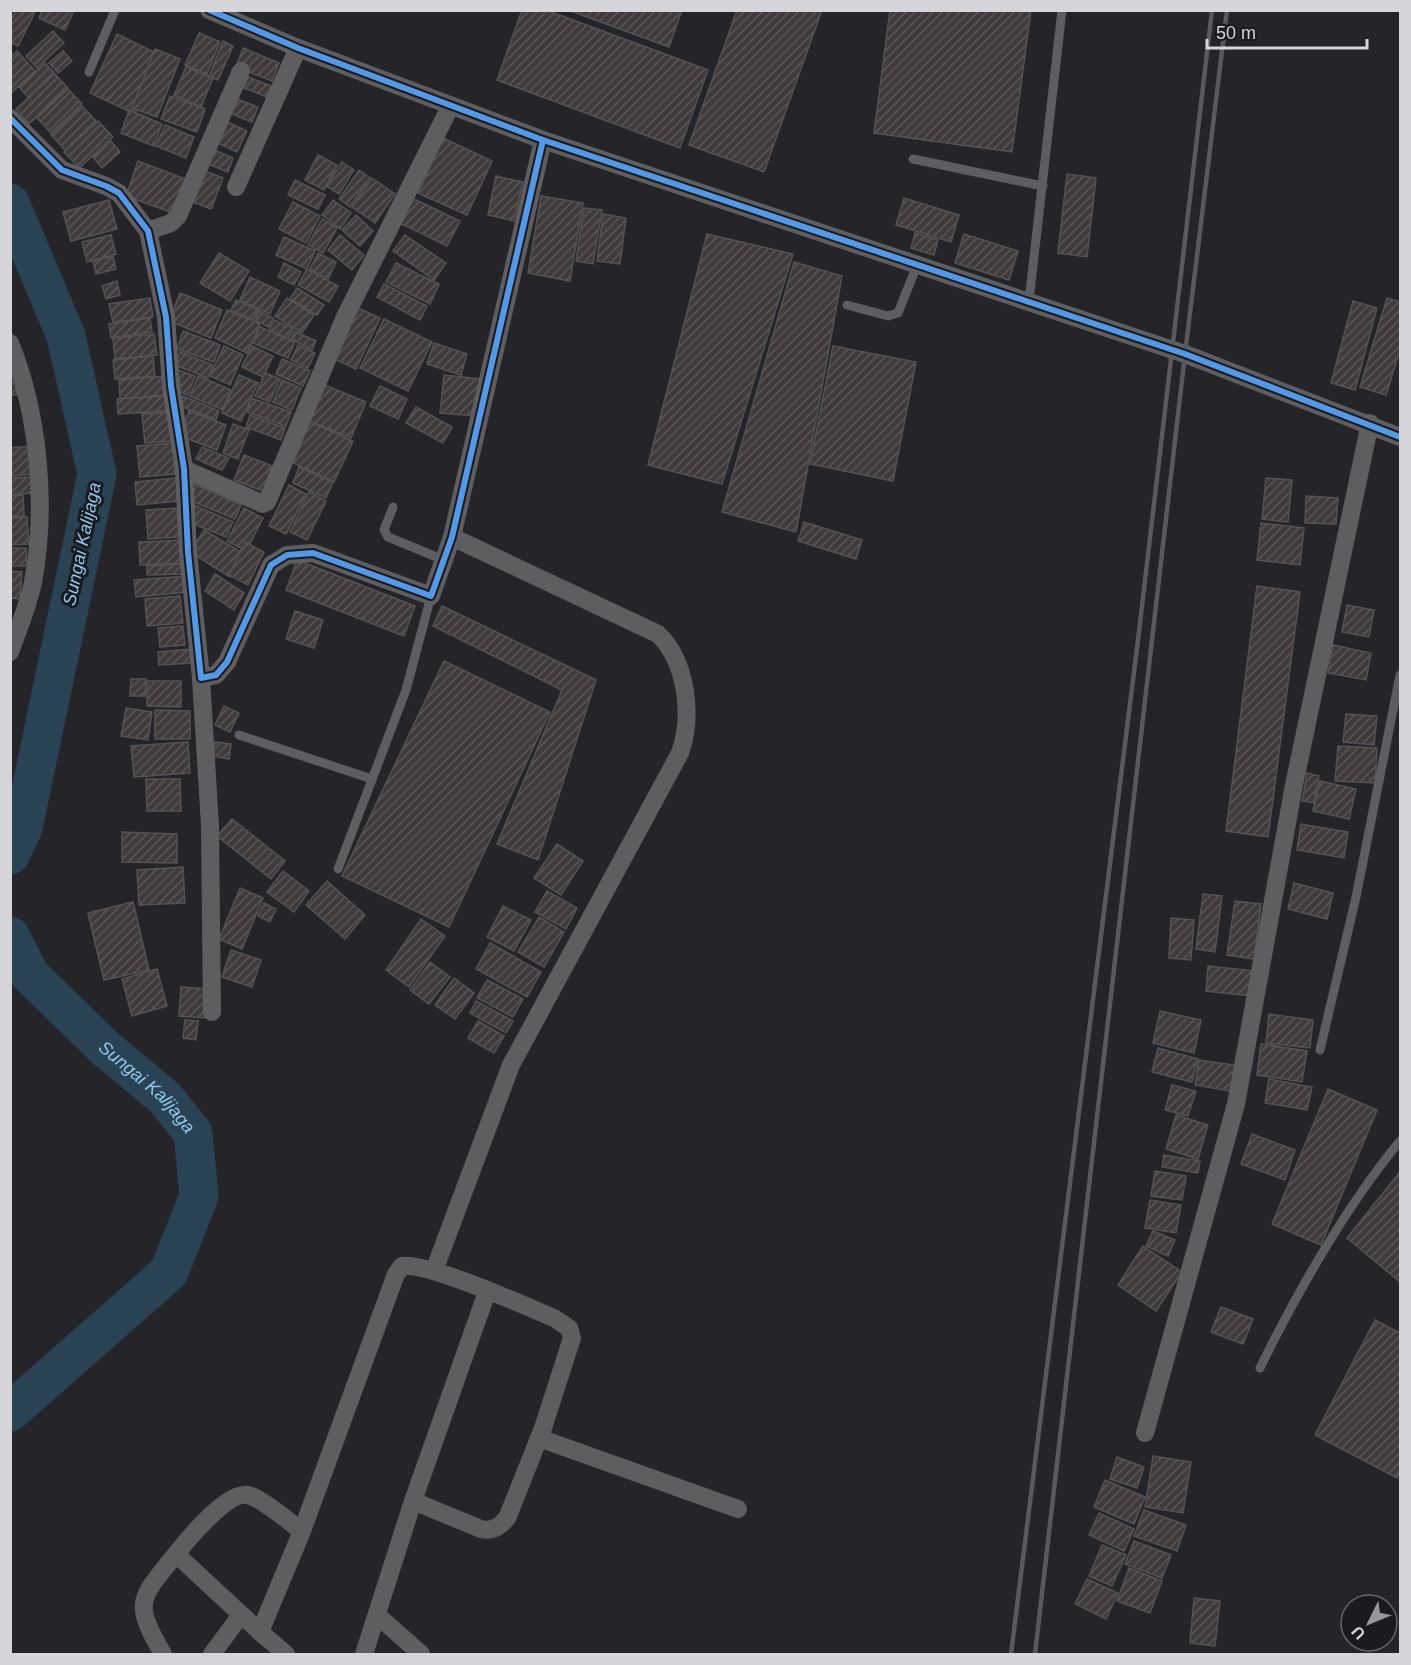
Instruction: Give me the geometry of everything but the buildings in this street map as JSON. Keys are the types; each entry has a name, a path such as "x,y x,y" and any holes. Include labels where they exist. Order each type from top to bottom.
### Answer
{"street":[{"path":"209,10 298,48 450,107 1233,371 1401,437"},
{"path":"236,188 298,48"},
{"path":"148,231 171,223 178,216 241,71"},
{"path":"184,469 263,504 267,502 345,317 450,107"},
{"path":"10,118 62,170 106,186 119,194 148,231 166,317 171,386 184,469 188,552 201,678 210,826 212,1012"},
{"path":"201,678 216,675 226,662 271,566 287,555 313,553 431,596 452,537 543,140"},
{"path":"10,343 28,393 34,433 39,500 38,551 32,586 10,652"},
{"path":"1144,1433 1236,1104 1296,774 1370,423"},
{"path":"434,1271 511,1065 680,753 687,724 683,683 670,648 658,634 452,537"},
{"path":"260,1632 302,1531 396,1274 405,1266 434,1271 560,1321 571,1332 570,1347 539,1438 508,1516 497,1528 481,1529 413,1501"},
{"path":"364,1654 413,1501 487,1292"},
{"path":"539,1438 738,1509"},
{"path":"163,1654 146,1624 143,1601 147,1591 195,1531 232,1498 241,1495 254,1497 302,1531"},
{"path":"176,1554 286,1654"},
{"path":"212,1654 242,1615"},
{"path":"377,1615 421,1654"}],"lane":[{"path":"89,72 115,10"},
{"path":"1029,301 1062,10"},
{"path":"913,159 1043,186"},
{"path":"847,305 888,316 898,313 916,265"},
{"path":"393,507 384,530 388,537 444,560"},
{"path":"338,869 406,690 431,596"},
{"path":"1320,1050 1356,897 1401,675"},
{"path":"239,735 372,779"},
{"path":"1260,1368 1282,1322 1341,1226 1401,1142"}],"waterway":[{"name":"Sungai Kalijaga","path":"10,203 66,336 97,474 23,828 10,855"},
{"name":"Sungai Kalijaga","path":"10,936 30,975 105,1048 165,1098 193,1133 199,1196 169,1272 10,1412"}],"railway":[{"path":"1011,1654 1138,640 1212,10"},
{"path":"1035,1654 1185,354 1227,10"}],"cycle path":[{"path":"209,10 298,48 543,140 1185,354 1400,437"},
{"path":"10,118 62,170 119,193 148,231 166,317 171,386 184,469 188,552 201,678 216,675 227,662 271,565 287,555 313,553 431,596 452,537 543,140"}]}
